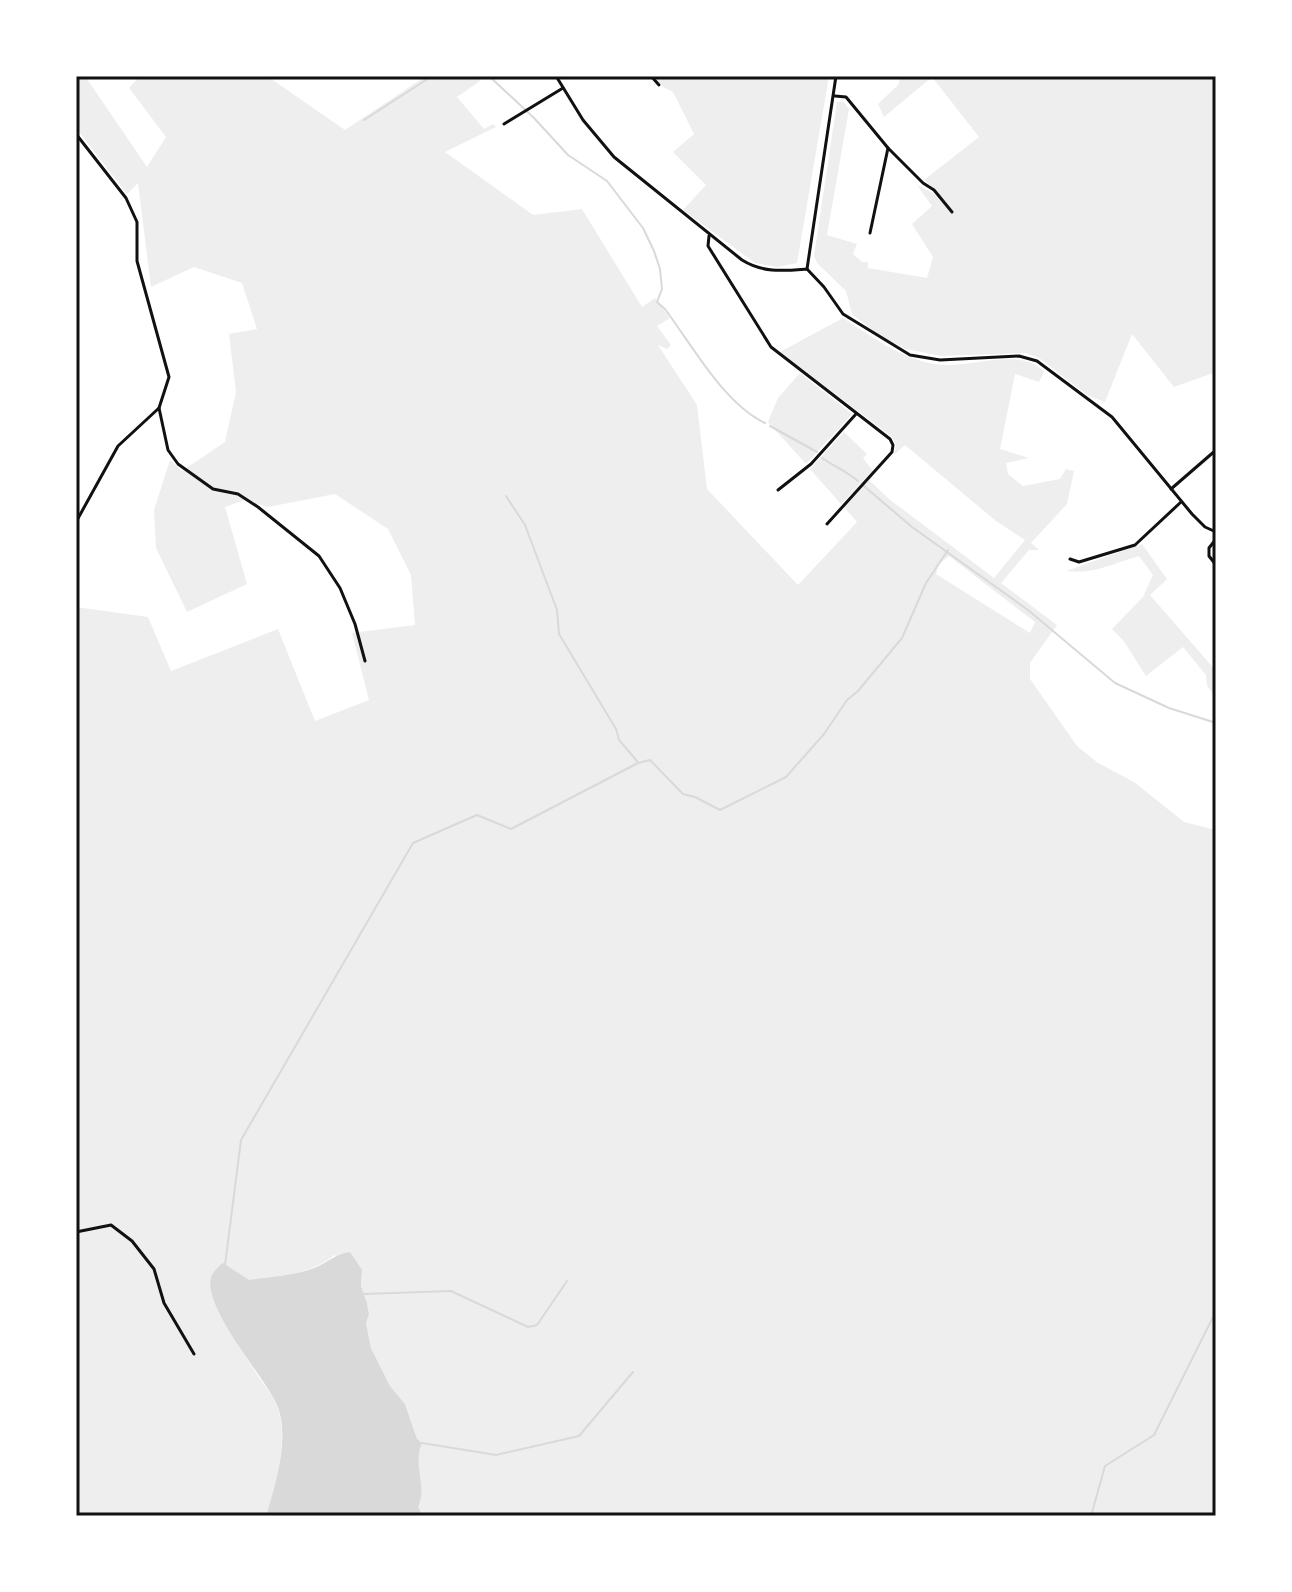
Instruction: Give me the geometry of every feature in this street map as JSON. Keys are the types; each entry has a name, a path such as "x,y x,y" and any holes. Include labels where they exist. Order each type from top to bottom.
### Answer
{"street":[{"path":"556,76 583,120 614,157 709,236 755,268 776,272 807,269"},
{"path":"651,76 659,85"},
{"path":"807,269 836,76"},
{"path":"504,124 563,88"},
{"path":"835,96 846,97 888,148 934,190 952,212"},
{"path":"76,134 126,198 137,222 137,261 169,377 159,408 118,446 76,522"},
{"path":"870,233 888,148"},
{"path":"709,236 708,246 763,339 890,439 893,445 892,452 827,524"},
{"path":"807,269 843,314 910,355 940,360 1019,356 1037,361 1112,417 1181,502 1200,523 1216,532"},
{"path":"159,408 168,450 178,464 213,489 238,494 258,507 319,556 340,588 355,624 365,661"},
{"path":"778,490 811,464 856,414"},
{"path":"1171,489 1216,450"},
{"path":"1070,559 1079,562 1135,545 1181,502"},
{"path":"1216,539 1209,548 1209,556 1216,565"},
{"path":"76,1232 111,1225 132,1241 154,1269 164,1303 194,1354"}],"shaded area":[{"path":"76,76 85,76 147,167 166,137 129,88 140,76 267,76 345,130 426,76 477,76 480,81 457,97 484,129 493,124 496,127 445,152 533,215 582,209 642,307 655,298 670,318 657,326 671,345 667,349 658,345 697,405 707,489 798,585 857,522 844,507 869,480 889,499 994,578 1025,540 996,521 905,445 894,455 896,445 892,437 780,352 843,318 890,348 929,363 955,365 1010,359 1035,365 1044,372 1039,382 1015,374 1000,449 1029,458 1006,463 1008,474 1023,486 1060,479 1066,469 1074,471 1067,504 1031,543 1039,550 1029,550 1001,583 1057,625 1030,663 1030,679 1077,746 1098,763 1134,782 1184,822 1216,830 1216,1516 418,1516 420,1511 417,1507 421,1501 417,1439 405,1404 390,1386 371,1348 366,1323 369,1314 361,1286 362,1270 334,1255 307,1270 270,1279 247,1280 228,1268 211,1285 230,1330 272,1396 280,1417 282,1444 267,1513 263,1516 76,1516 76,607 148,617 171,671 278,629 315,721 369,700 352,633 415,625 411,575 388,529 335,494 268,507 245,500 225,507 247,584 187,612 156,548 154,510 170,460 182,471 225,442 236,392 229,334 257,329 242,283 194,267 151,287 138,183 127,194 76,128","holes":["949,556 1035,622 1030,633 936,574 939,564"]},
{"path":"653,76 829,76 797,263 778,267 755,263 683,210 706,185 673,152 694,134 673,92"},
{"path":"901,76 1216,76 1216,372 1174,387 1132,334 1105,402 1087,395 1039,358 1025,353 941,356 906,349 880,336 852,314 846,291 817,263 814,256 837,102 844,102 849,109 827,235 857,244 853,254 862,262 868,262 868,268 927,278 933,257 912,224 932,206 917,185 942,202 935,189 924,180 979,137 932,77 884,117 878,104 898,85"},
{"path":"800,373 852,414 806,464 768,422 778,398"},
{"path":"844,432 867,454 863,458 873,471 841,504 810,469"},
{"path":"1142,544 1167,579 1150,595 1216,671 1216,699 1207,685 1206,675 1183,647 1146,676 1123,640 1112,629 1143,597 1153,575 1139,556 1094,570 1066,571"},
{"path":"350,1252 362,1270 361,1286 369,1314 366,1323 371,1348 390,1386 405,1404 417,1439 422,1443 419,1451 421,1500 418,1507 421,1512 418,1516 263,1516 267,1513 280,1458 280,1416 276,1403 216,1306 211,1277 223,1263 249,1280 306,1271"}],"waterway":[{"path":"364,120 432,76"},
{"path":"489,76 568,155 607,181 643,228 654,251 662,289 657,302 722,388 750,414 765,423"},
{"path":"770,426 817,452"},
{"path":"822,458 858,481"},
{"path":"864,486 912,527 1028,610 1115,683 1169,708 1216,723"},
{"path":"506,496 525,525 557,610 559,634 616,729 619,740 637,761"},
{"path":"225,1265 241,1140 413,843 477,815 511,829 638,763 650,760 683,794 720,810 786,777 824,734 847,700 902,638 926,583 948,550"},
{"path":"364,1294 451,1291 528,1327 537,1325 567,1281"},
{"path":"1091,1516 1105,1466 1154,1435 1216,1311"},
{"path":"422,1443 496,1455 579,1436 633,1372"}]}
